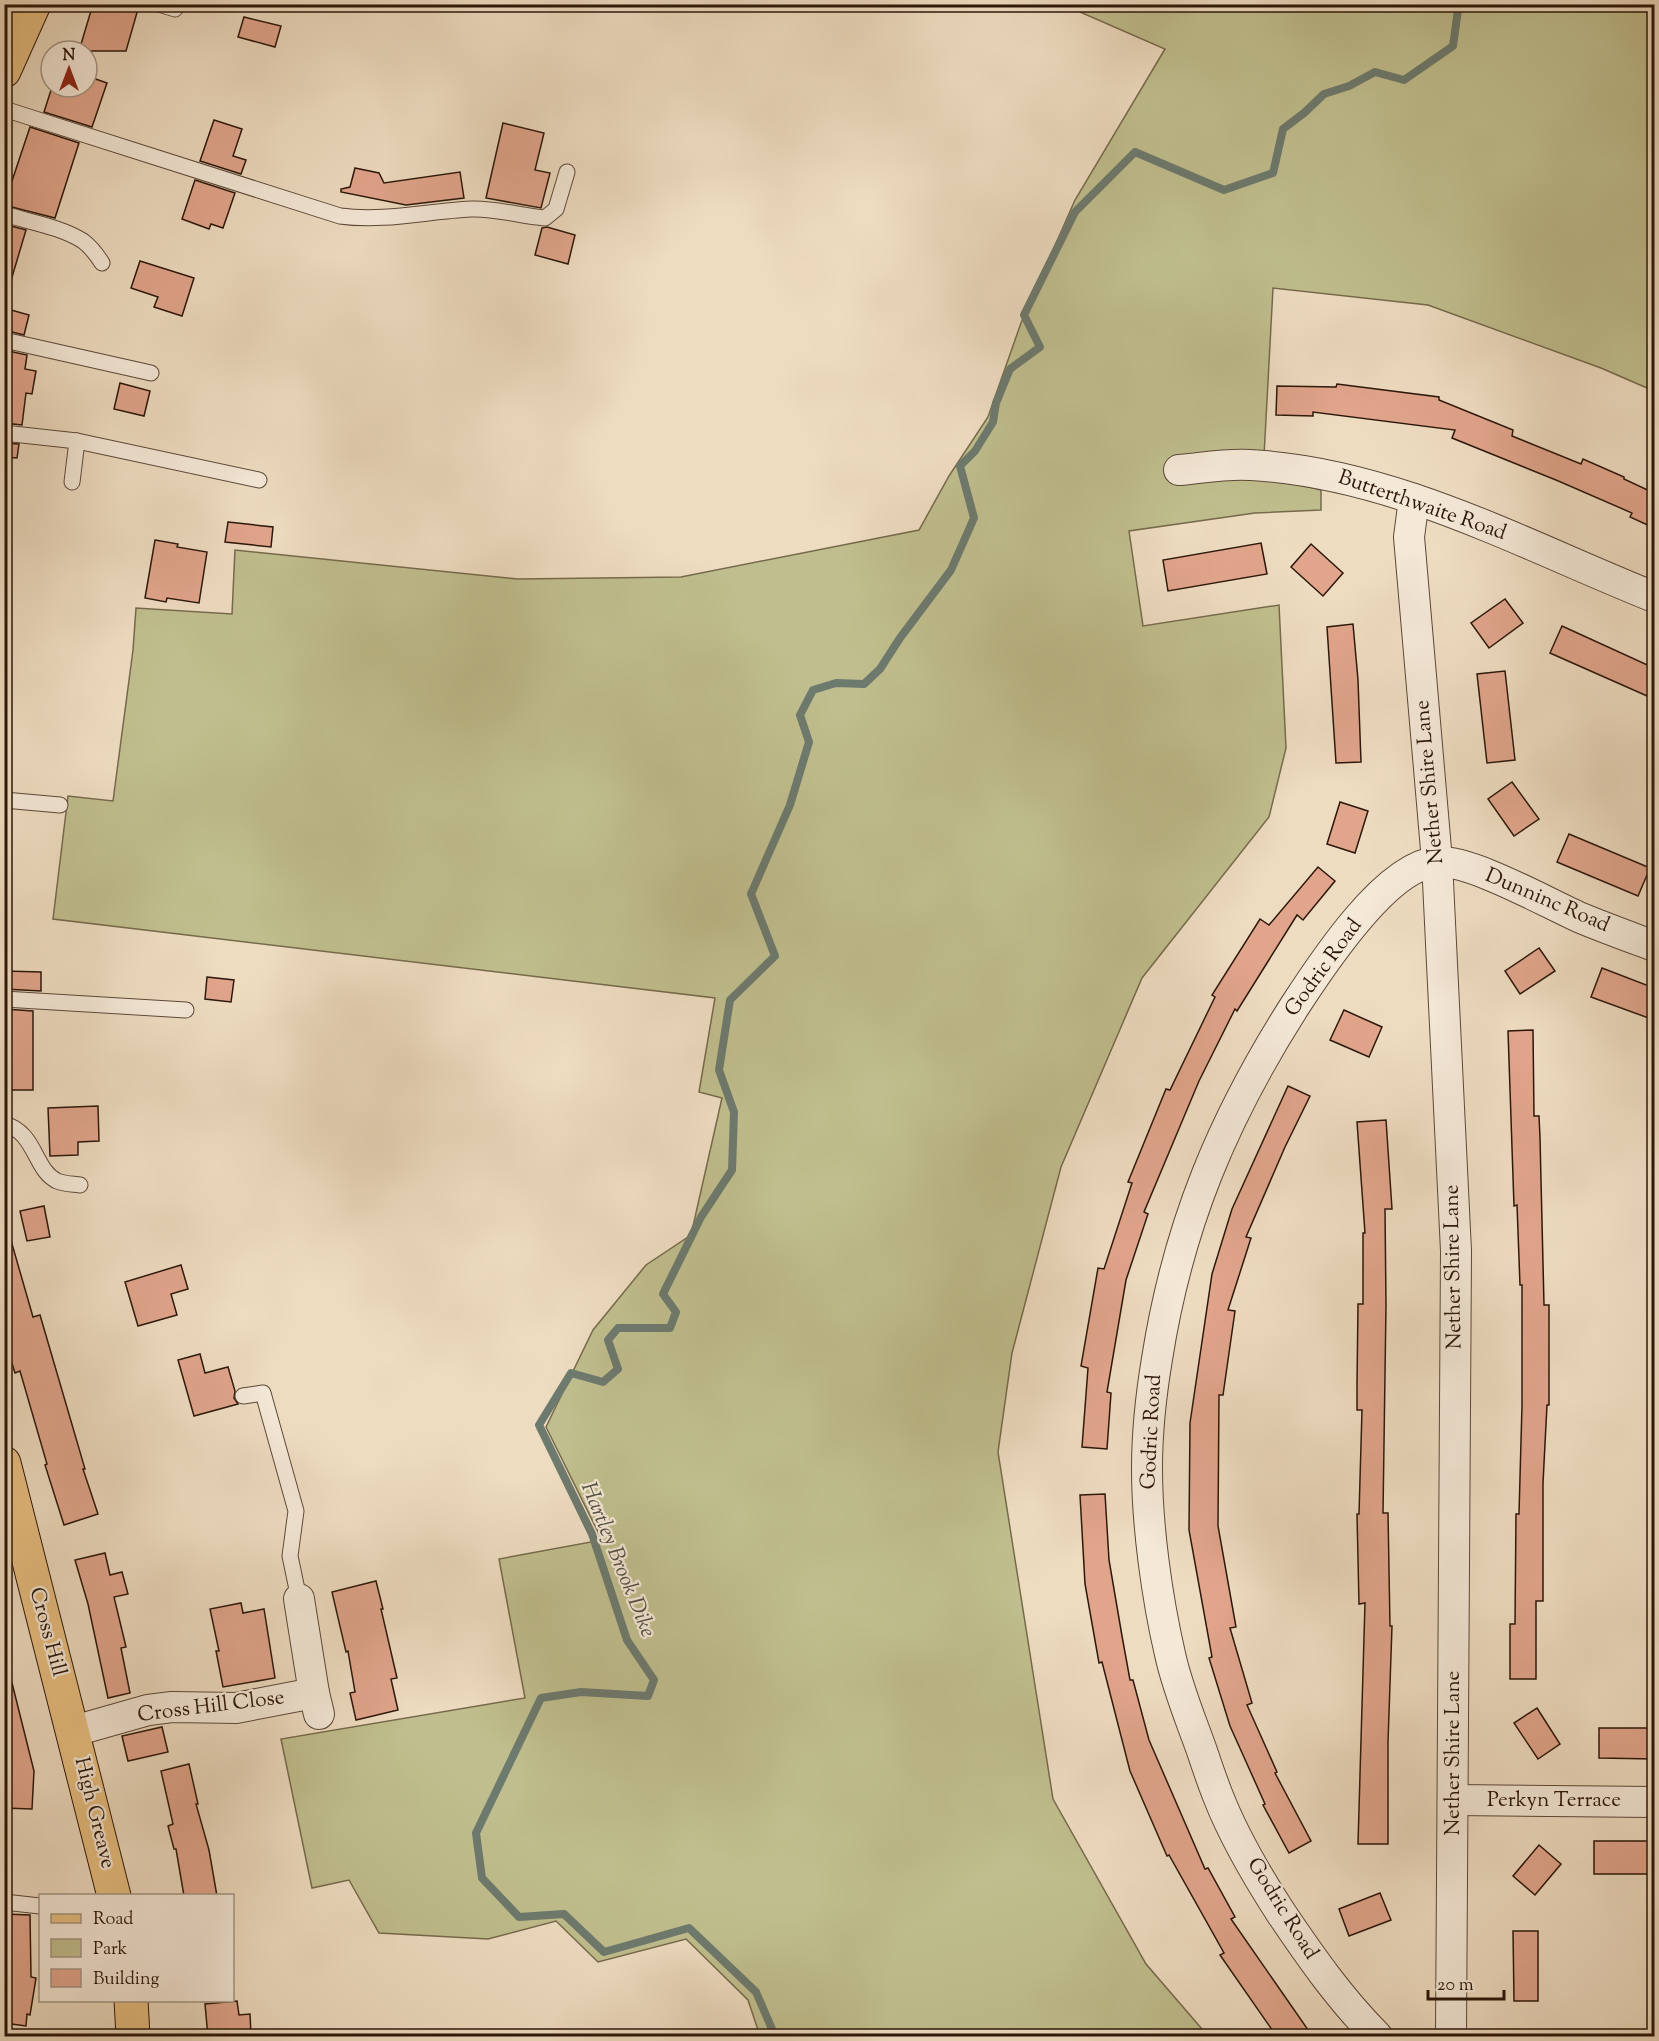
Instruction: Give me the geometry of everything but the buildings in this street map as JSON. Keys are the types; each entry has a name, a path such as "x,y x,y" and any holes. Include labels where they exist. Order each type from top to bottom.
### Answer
{"main road":[{"path":"4,71 34,4"},
{"name":"Cross Hill","path":"4,1463 74,1731"},
{"name":"High Greave","path":"74,1731 114,1894"},
{"path":"130,2002 133,2037"}],"street":[{"name":"Butterthwaite Road","path":"1179,470 1249,464 1330,474 1358,481 1494,529 1654,597"},
{"name":"Nether Shire Lane","path":"1414,499 1409,537 1437,861 1456,1251 1451,2037"},
{"name":"Dunninc Road","path":"1437,861 1478,871 1584,919 1654,946"},
{"name":"Godric Road","path":"1377,2037 1354,2013 1300,1941 1257,1874 1219,1799 1171,1658 1164,1624 1150,1521 1147,1469 1149,1415 1161,1333 1176,1261 1197,1195 1229,1121 1265,1052 1303,993 1348,931 1385,888 1420,866 1437,861"},
{"name":"Cross Hill Close","path":"74,1731 148,1710 164,1708 236,1708 316,1704 299,1599"},
{"name":"Perkyn Terrace","path":"1454,1800 1654,1802"}],"lane":[{"path":"159,4 175,9"},
{"path":"4,109 340,216 360,219 472,209 495,210 545,218 556,209 567,172"},
{"path":"4,214 61,231 82,240 93,249 102,263"},
{"path":"4,340 151,373"},
{"path":"4,433 77,441 259,480"},
{"path":"72,482 77,441"},
{"path":"4,800 60,805"},
{"path":"4,999 186,1010"},
{"path":"4,1124 14,1126 29,1142 45,1170 56,1181 80,1185"},
{"path":"243,1396 263,1392 296,1512 290,1556 299,1599"},
{"path":"4,1902 39,1906"}],"green space":[{"path":"1064,5 1654,5 1654,391 1601,368 1428,305 1273,288 1263,475 1321,490 1321,510 1255,513 1129,531 1143,626 1279,605 1286,748 1269,817 1142,978 1061,1167 1012,1353 998,1452 1053,1799 1146,1964 1208,2036 760,2036 748,2000 686,1939 598,1962 556,1921 488,1939 379,1933 349,1880 312,1888 281,1739 525,1698 499,1559 602,1540 546,1427 593,1330 646,1265 691,1235 722,1098 699,1092 715,998 53,919 68,796 113,801 133,650 136,608 232,614 235,550 518,579 681,577 919,530 949,476 988,417 1021,323 1075,200 1165,49"}],"waterway":[{"name":"Hartley Brook Dike","path":"775,2036 756,1992 689,1928 604,1952 564,1914 519,1917 482,1878 476,1833 541,1698 581,1692 648,1696 654,1680 627,1640 592,1534 539,1425 571,1373 603,1382 618,1369 608,1340 618,1328 670,1328 676,1312 663,1294 701,1217 732,1170 734,1112 719,1070 730,1000 775,956 751,894 790,805 809,742 800,715 813,690 836,683 864,684 880,669 900,638 951,570 974,518 960,466 975,451 993,422 996,403 1010,369 1040,347 1024,315 1075,212 1135,152 1224,190 1273,173 1283,129 1324,94 1349,86 1375,72 1404,80 1453,46 1457,4"}]}
